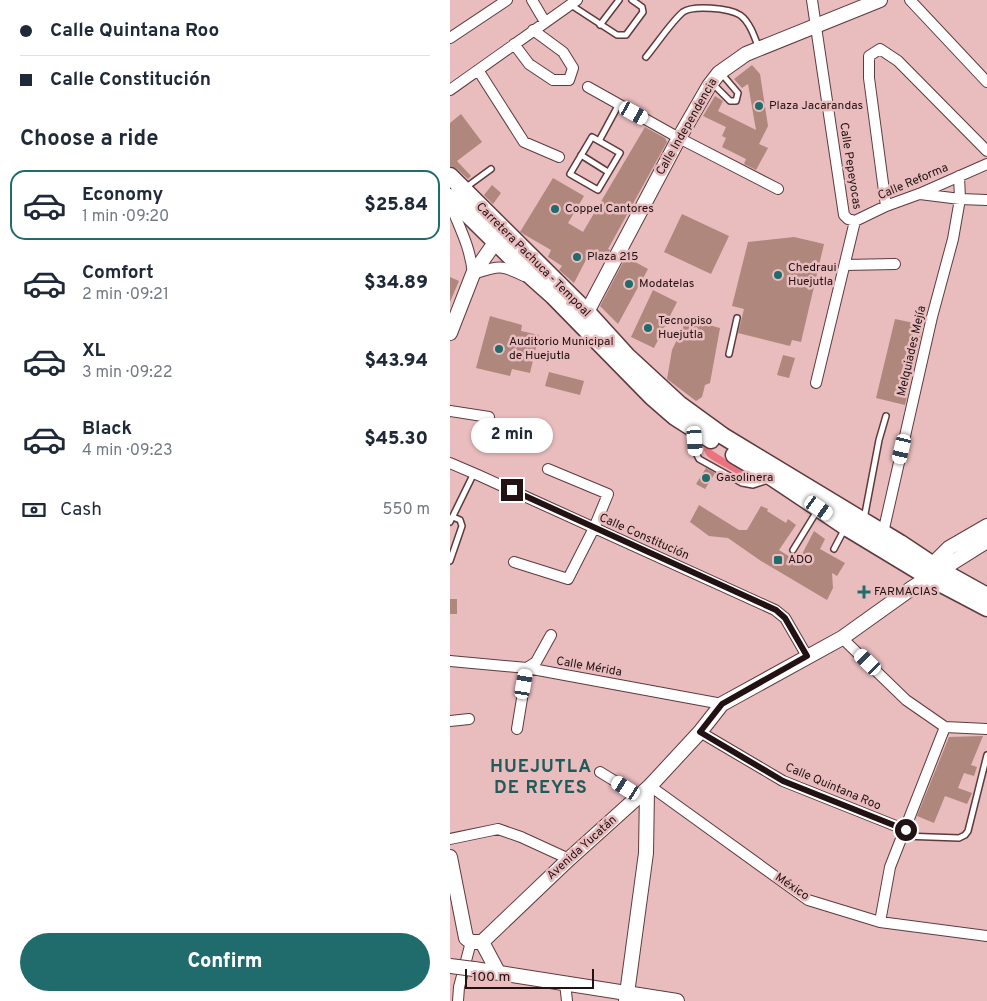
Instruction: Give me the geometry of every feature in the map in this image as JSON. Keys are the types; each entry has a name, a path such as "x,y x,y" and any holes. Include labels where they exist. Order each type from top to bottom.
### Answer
{"main road":[{"name":"Carretera Pachuca - Tempoal","path":"450,176 456,194 586,312 693,422"},
{"name":"Carretera Pachuca - Tempoal","path":"500,235 536,281 553,296 652,398 675,417 693,422 723,436 853,524 932,571 987,608"},
{"name":"Carretera Pachuca - Tempoal","path":"777,474 819,508 853,524 883,532 932,571 987,596"}],"street":[{"path":"450,38 507,0"},
{"path":"532,0 545,22"},
{"name":"Calle Pepeyocas","path":"812,0 844,215 852,220"},
{"name":"Calle Independencia","path":"586,312 679,138 716,77 746,54 880,0"},
{"path":"910,0 987,82"},
{"path":"450,88 573,2"},
{"path":"514,44 529,64 553,80 568,80 573,68 564,52 533,30"},
{"path":"886,206 869,78 869,56 880,50 898,61 987,151"},
{"path":"478,70 524,142 559,157"},
{"path":"588,87 679,138 778,189"},
{"name":"Calle Reforma","path":"852,220 987,164"},
{"name":"Melquiades Mejía","path":"883,532 932,317 953,239 960,199 959,176"},
{"path":"918,194 987,200"},
{"path":"450,203 467,242 471,255 472,274"},
{"path":"816,383 845,265 852,220"},
{"path":"450,333 472,274 500,235"},
{"path":"845,265 896,264"},
{"path":"472,274 494,267 502,267 536,281"},
{"path":"450,411 490,417"},
{"name":"Calle Constitución","path":"450,464 474,473 776,610 785,618 807,656"},
{"path":"514,562 568,579 594,528 608,494 548,469"},
{"path":"932,571 949,548 987,526"},
{"path":"932,571 987,541"},
{"name":"Avenida Yucatán","path":"473,941 646,790 700,732 722,704 842,638 912,588 932,571"},
{"path":"517,729 527,668 536,662 551,635"},
{"path":"842,638 906,700 945,727 987,729"},
{"name":"Calle Mérida","path":"450,661 527,668 722,704"},
{"path":"450,721 469,719"},
{"path":"880,922 890,867 945,727"},
{"name":"Calle Quintana Roo","path":"700,732 783,781 904,833"},
{"name":"México","path":"600,772 646,790 808,900 880,922 987,936"},
{"path":"627,997 646,853 646,790"},
{"path":"450,839 498,829 569,858"},
{"path":"450,857 473,941 498,972"},
{"path":"458,1001 459,987 473,941"},
{"path":"450,966 565,983 627,997 677,1001"},
{"path":"565,983 567,1001"}],"lane":[{"path":"600,25 619,0"},
{"path":"573,2 600,25 617,35 626,35 643,12 642,8 632,0"},
{"path":"646,57 683,13 692,8 720,9 740,15 752,30 759,49"},
{"path":"716,77 738,93 736,101 730,101 716,77"},
{"path":"599,141 619,104"},
{"path":"592,136 599,141 620,153 598,190 570,174 592,136"},
{"path":"581,155 608,172"},
{"path":"456,194 491,169"},
{"path":"729,354 737,318"},
{"path":"834,549 853,524 886,416"},
{"path":"693,422 696,453 699,459 742,483 753,484 777,474"},
{"path":"450,561 462,526 460,520 451,519 474,473"},
{"path":"793,550 819,508"},
{"path":"904,833 959,838 965,835 968,831 987,755"}],"shaded area":[{"path":"705,446 758,480 750,481 714,461 707,456 704,450"}],"building":[{"name":"Plaza Jacarandas","path":"752,65 760,74 768,126 759,144 768,148 756,170 744,164 746,159 722,147 726,138 722,136 726,127 703,116 715,96 723,101 718,111 756,130 748,84 742,88 734,79"},
{"path":"461,114 482,142 457,161 471,176 468,179 457,169 450,166 450,123"},
{"path":"645,127 665,138 667,142 608,249 610,250 604,262 589,254 574,283 559,270 562,266 548,257 551,250 520,232 553,178 584,196 568,223 583,232"},
{"path":"492,185 501,193 493,204 484,195"},
{"path":"682,214 729,236 711,274 664,252"},
{"name":"Chedraui Huejutla","path":"794,237 824,244 801,342 792,340 790,346 738,333 744,309 732,306 748,242"},
{"path":"626,257 648,269 618,324 600,306"},
{"path":"450,277 459,281 450,302"},
{"path":"653,290 677,302 654,348 631,337"},
{"name":"Auditorio Municipal de Huejutla","path":"490,316 522,325 521,331 539,335 530,373 512,369 510,376 476,368"},
{"path":"687,319 720,328 710,383 705,385 702,397 696,401 667,379 672,350"},
{"path":"895,319 923,325 905,405 876,398"},
{"path":"783,355 795,358 789,378 777,375"},
{"path":"549,372 584,381 580,395 545,386"},
{"path":"706,468 715,473 705,489 696,484"},
{"path":"699,505 739,530 747,530 761,506 786,523 788,519 796,525 779,550 798,562 814,531 825,539 820,549 845,563 837,576 832,573 833,588 827,600 761,561 728,538 709,536 690,522"},
{"path":"450,599 457,599 457,614 450,614"},
{"path":"983,736 971,765 977,767 974,776 964,773 958,788 972,793 967,804 945,796 934,823 917,816 949,737"}],"place":[{"name":"Plaza Jacarandas","path":"759,106"},
{"name":"Coppel Cantores","path":"555,209"},
{"name":"Plaza 215","path":"577,257"},
{"name":"Chedraui Huejutla","path":"778,275"},
{"name":"Modatelas","path":"629,284"},
{"name":"Tecnopiso Huejutla","path":"648,328"},
{"name":"Auditorio Municipal de Huejutla","path":"499,349"},
{"name":"Gasolinera","path":"706,478"},
{"name":"ADO","path":"778,560"},
{"name":"FARMACIAS","path":"864,592"}],"district":[{"name":"HUEJUTLA DE REYES","path":"541,778"}],"route":[{"path":"512,490 776,610 785,618 807,656 722,704 700,732 783,781 906,830"}]}
